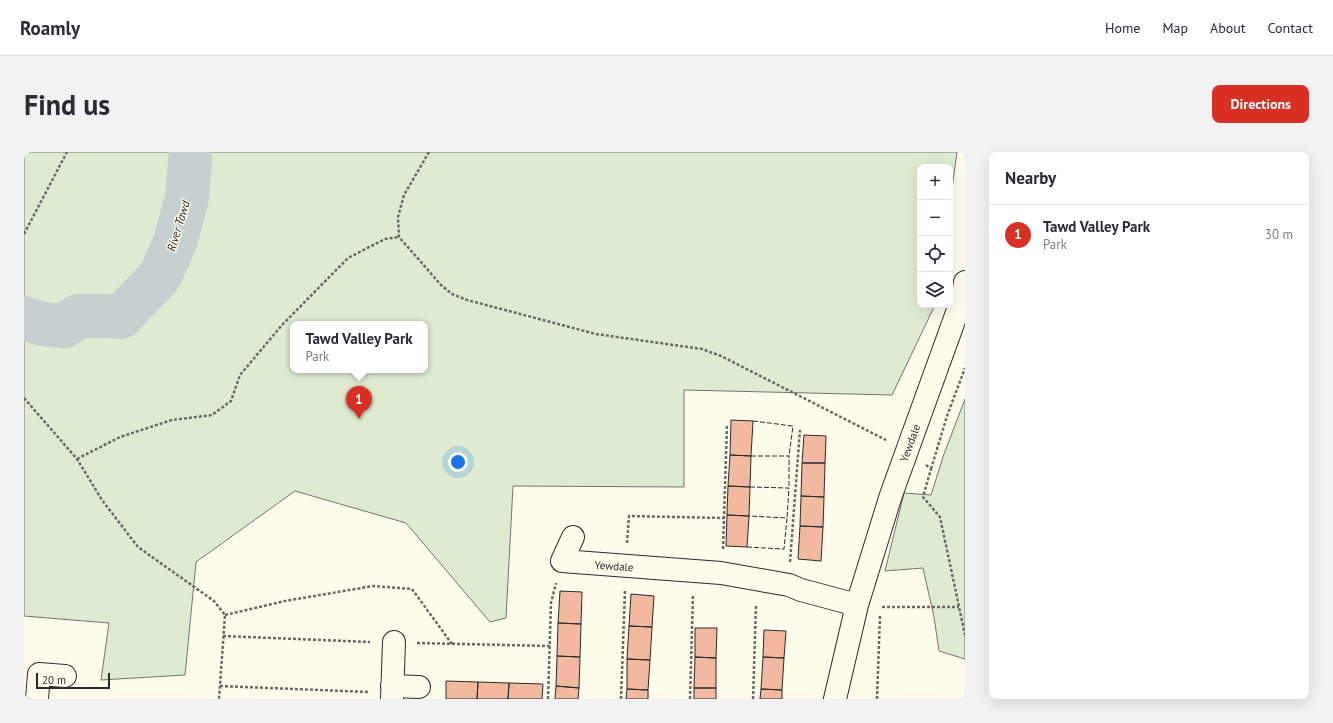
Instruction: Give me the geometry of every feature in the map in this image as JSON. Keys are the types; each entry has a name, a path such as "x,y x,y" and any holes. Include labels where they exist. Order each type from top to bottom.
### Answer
{"street":[{"name":"Yewdale","path":"835,699 857,605 891,495 963,296 965,282"},
{"path":"562,562 573,537"},
{"name":"Yewdale","path":"562,562 721,573 789,585 801,590 857,605"},
{"path":"394,642 392,692 420,687"},
{"path":"37,699 39,674 65,676"}],"path":[{"path":"24,234 67,152"},
{"path":"429,152 404,195 398,217 399,237 441,285 452,294 467,300 596,334 702,349 721,356 908,451 931,468"},
{"path":"77,459 120,437 172,420 212,415 231,401 240,375 282,325 348,258 385,239 399,237"},
{"path":"965,368 947,416 923,497 940,517 965,635"},
{"path":"24,398 77,459 102,500 138,547 214,601 225,615 219,699"},
{"path":"721,573 727,426"},
{"path":"789,585 800,430"},
{"path":"548,699 551,603 562,562"},
{"path":"690,699 694,571"},
{"path":"753,699 757,579"},
{"path":"225,615 284,601 373,586 412,590 452,644"},
{"path":"877,699 881,607 959,607"},
{"path":"220,686 392,692"}],"green space":[{"path":"24,152 957,152 953,181 953,164 917,164 917,308 934,308 892,395 684,390 684,487 513,486 506,618 490,622 406,523 295,491 196,562 185,675 101,680 109,623 24,616"},
{"path":"965,399 965,659 939,651 934,617 923,568 885,571 904,493 931,495 944,454"}],"building":[{"path":"731,420 753,421 751,456 730,455"},
{"path":"804,435 826,436 825,463 802,463"},
{"path":"730,455 751,456 750,487 728,486"},
{"path":"802,463 825,463 824,497 801,496"},
{"path":"728,486 750,487 749,516 727,515"},
{"path":"801,496 824,497 823,527 800,526"},
{"path":"727,515 749,516 747,547 726,546"},
{"path":"800,526 823,527 821,561 798,559"},
{"path":"560,591 582,592 581,624 558,623"},
{"path":"631,594 654,596 652,627 629,626"},
{"path":"558,623 581,624 580,657 557,656"},
{"path":"629,626 652,627 650,660 627,659"},
{"path":"695,628 717,628 716,658 695,657"},
{"path":"764,630 786,631 784,658 763,657"},
{"path":"557,656 580,657 579,688 556,686"},
{"path":"695,657 716,658 716,688 694,688"},
{"path":"763,657 784,658 782,690 761,689"},
{"path":"627,659 650,660 648,690 627,689"},
{"path":"446,681 478,682 477,699 446,699"},
{"path":"478,682 509,683 508,699 477,699"},
{"path":"509,683 543,684 542,699 508,699"},
{"path":"556,686 579,688 578,699 555,699"},
{"path":"694,688 716,688 716,699 694,699"},
{"path":"627,689 648,690 648,699 626,699"},
{"path":"761,689 782,690 782,699 760,699"}],"waterway":[{"name":"River Tawd","path":"24,318 42,324 64,326 78,316 121,317 160,276 175,242 187,198 190,161"}],"fence":[{"path":"753,421 793,426 789,456"},
{"path":"751,456 789,456 789,488"},
{"path":"750,487 789,488 787,518"},
{"path":"747,547 784,549 787,518 749,516"}],"place":[{"name":"Tawd Valley Park","path":"359,419"}]}
